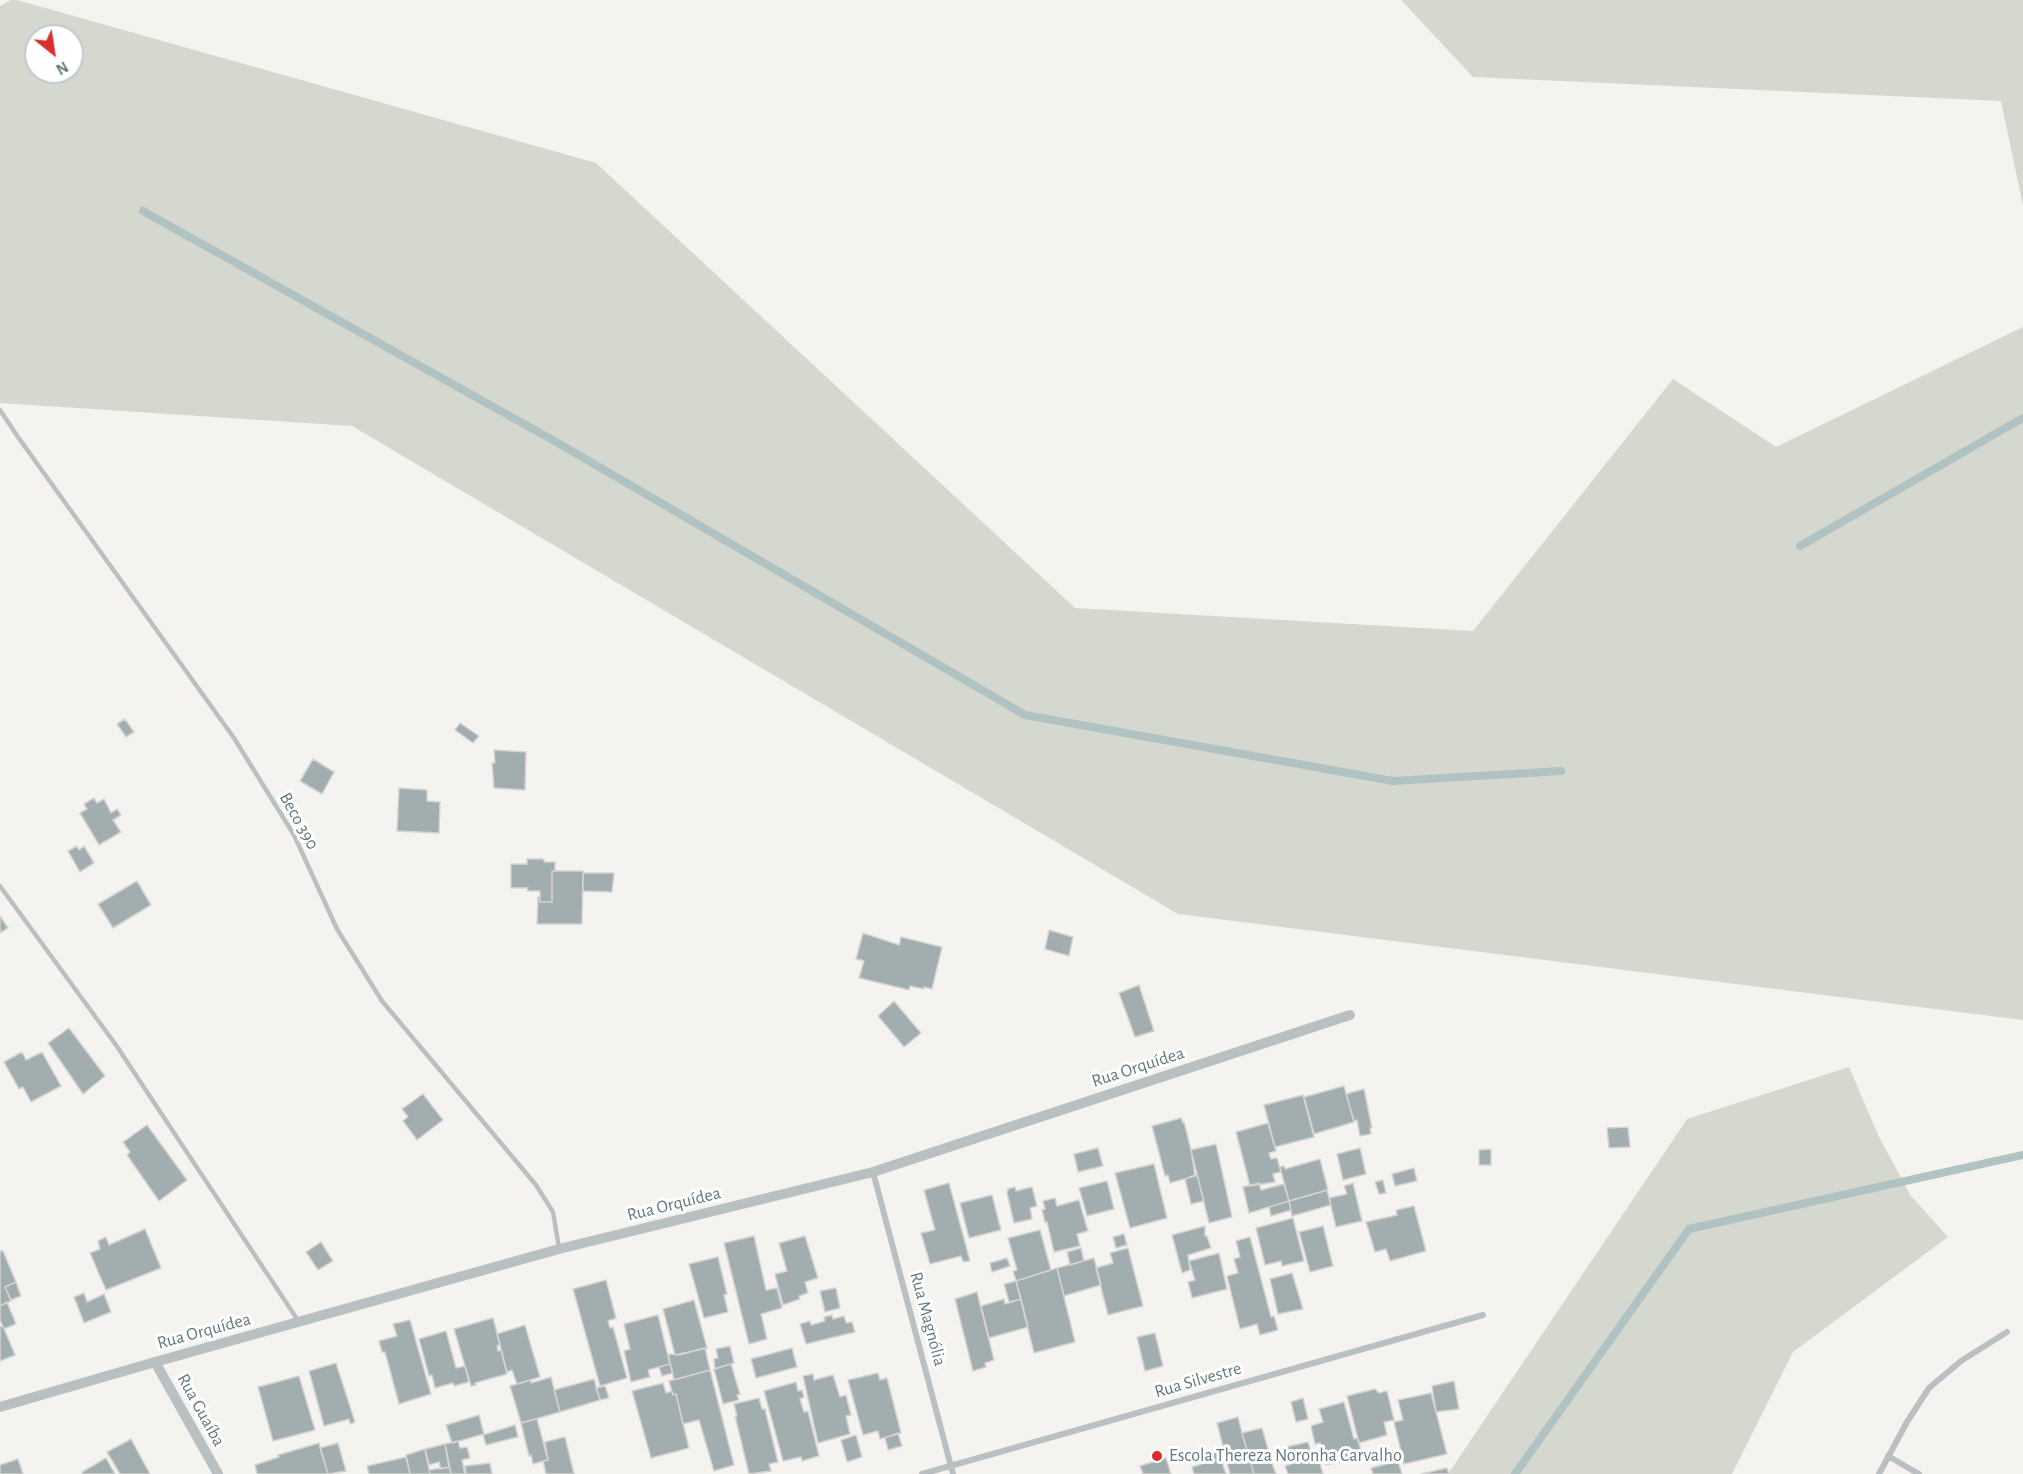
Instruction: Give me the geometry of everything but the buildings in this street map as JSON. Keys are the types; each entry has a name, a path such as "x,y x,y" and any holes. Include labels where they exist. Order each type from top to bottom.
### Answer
{"street":[{"name":"Rua Orquídea","path":"0,1407 559,1249 873,1172 1350,1015"},
{"name":"Rua Magnólia","path":"873,1172 953,1474"},
{"name":"Rua Silvestre","path":"922,1474 1483,1315"},
{"path":"1879,1474 1907,1422 1929,1388 1961,1361 2007,1332"},
{"name":"Rua Guaíba","path":"155,1362 218,1474"},
{"path":"1888,1456 1918,1474"}],"lane":[{"name":"Beco 390","path":"0,410 24,447 234,738 294,835 337,929 382,1001 536,1185 554,1212 559,1249"},
{"path":"0,886 116,1045 299,1322"}],"shaded area":[{"path":"11,0 596,163 1075,608 1473,631 1673,379 1776,447 2023,327 2023,1020 1178,914 352,426 0,403 0,6"},
{"path":"1401,0 2023,0 2023,206 2001,101 1473,77"},
{"path":"1849,1067 1879,1137 1911,1196 1948,1237 1793,1352 1732,1474 1448,1474 1687,1119"}],"waterway":[{"path":"143,211 558,443 1025,715 1393,781 1561,771"},
{"path":"1800,546 2023,418"},
{"path":"1515,1474 1689,1229 2023,1155"}],"place":[{"name":"Escola Thereza Noronha Carvalho","path":"1157,1456"}]}
